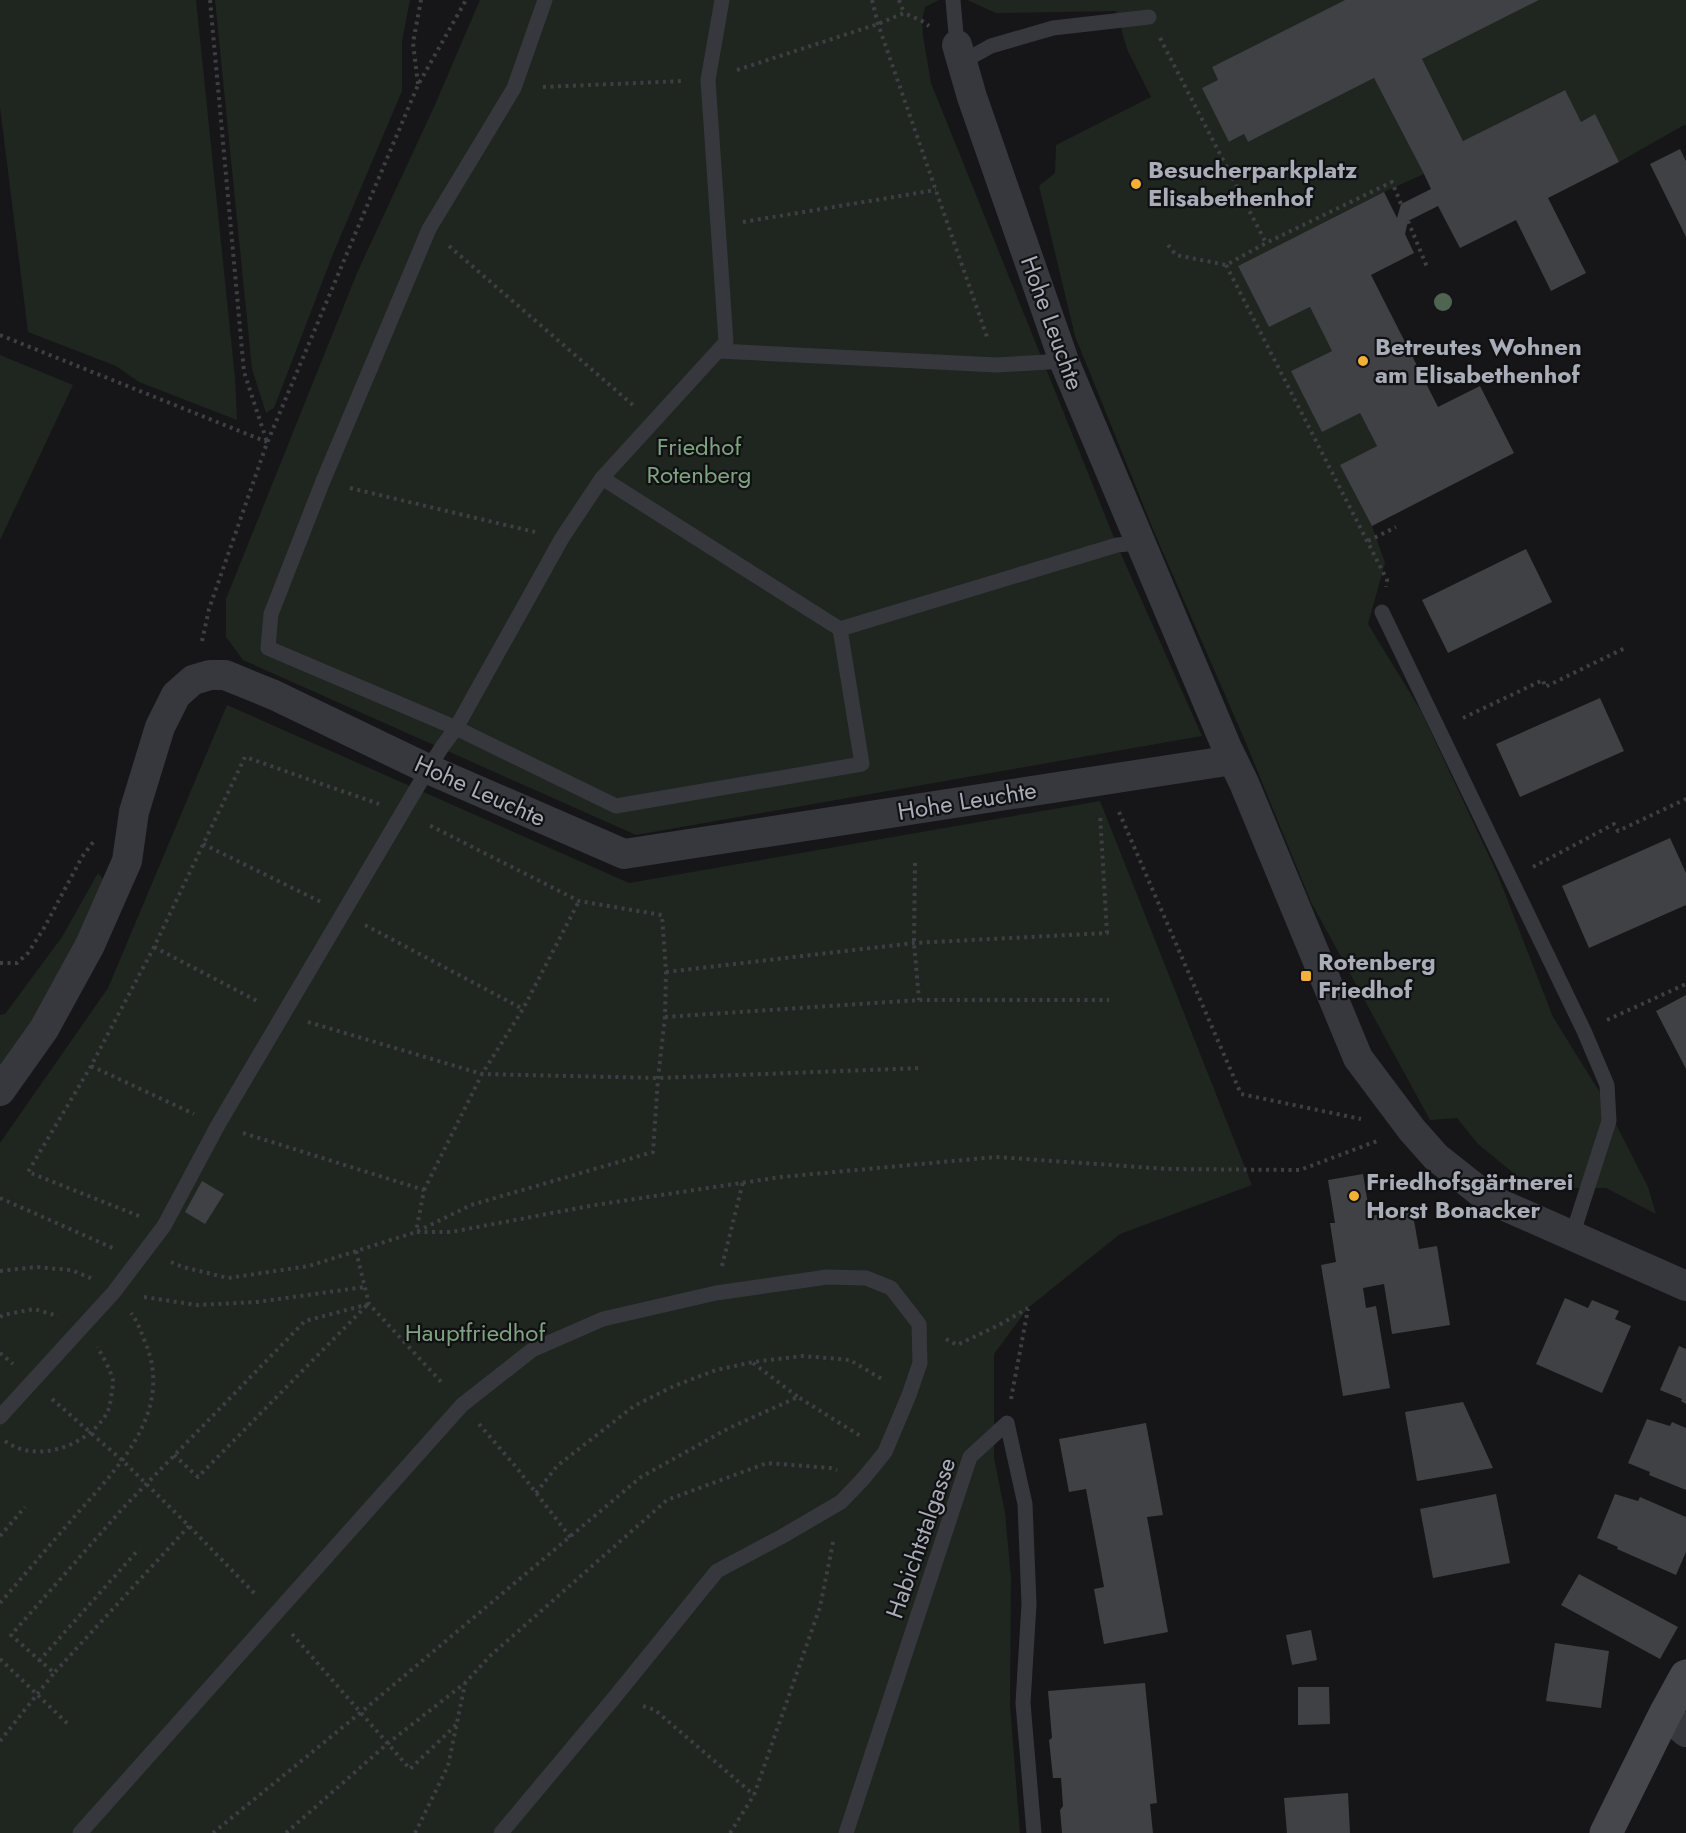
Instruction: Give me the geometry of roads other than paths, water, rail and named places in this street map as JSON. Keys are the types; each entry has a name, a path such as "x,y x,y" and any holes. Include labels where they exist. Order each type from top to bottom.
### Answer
{"street":[{"name":"Hohe Leuchte","path":"959,54 1064,361 1139,543 1244,783 1358,1058 1398,1134 1436,1157 1490,1199 1686,1286"},
{"name":"Hohe Leuchte","path":"0,1090 44,1029 90,945 127,861 134,812 160,727 176,695 193,680 210,675 225,675 274,695 428,769 624,854 1233,760"},
{"path":"1606,1833 1676,1723 1686,1676"}],"lane":[{"path":"545,0 514,88 429,229 323,481 271,614 268,648 456,728 616,806 862,764 840,628 602,478"},
{"path":"0,1417 114,1292 164,1226 218,1125 428,769 456,728 562,538 602,478 726,342 708,80 722,0"},
{"path":"953,0 959,54 1053,28 1149,16"},
{"path":"718,351 997,365 1064,361"},
{"path":"840,628 1117,545 1139,543"},
{"path":"1382,612 1584,1031 1606,1084 1609,1121 1572,1236"},
{"path":"80,1833 462,1405 532,1350 603,1319 716,1293 827,1277 866,1278 891,1288 919,1324 920,1364 885,1452 841,1502 717,1571 501,1833"},
{"name":"Habichtstalgasse","path":"846,1833 970,1457 1007,1423 1025,1503 1029,1604 1023,1703 1034,1833"}],"place":[{"name":"Besucherparkplatz Elisabethenhof","path":"1136,184"},
{"name":"Betreutes Wohnen am Elisabethenhof","path":"1363,361"},
{"name":"Rotenberg Friedhof","path":"1306,976"},
{"name":"Friedhofsgärtnerei Horst Bonacker","path":"1354,1196"}],"park label":[{"name":"Friedhof Rotenberg","path":"699,461"},
{"name":"Hauptfriedhof","path":"475,1333"}]}
